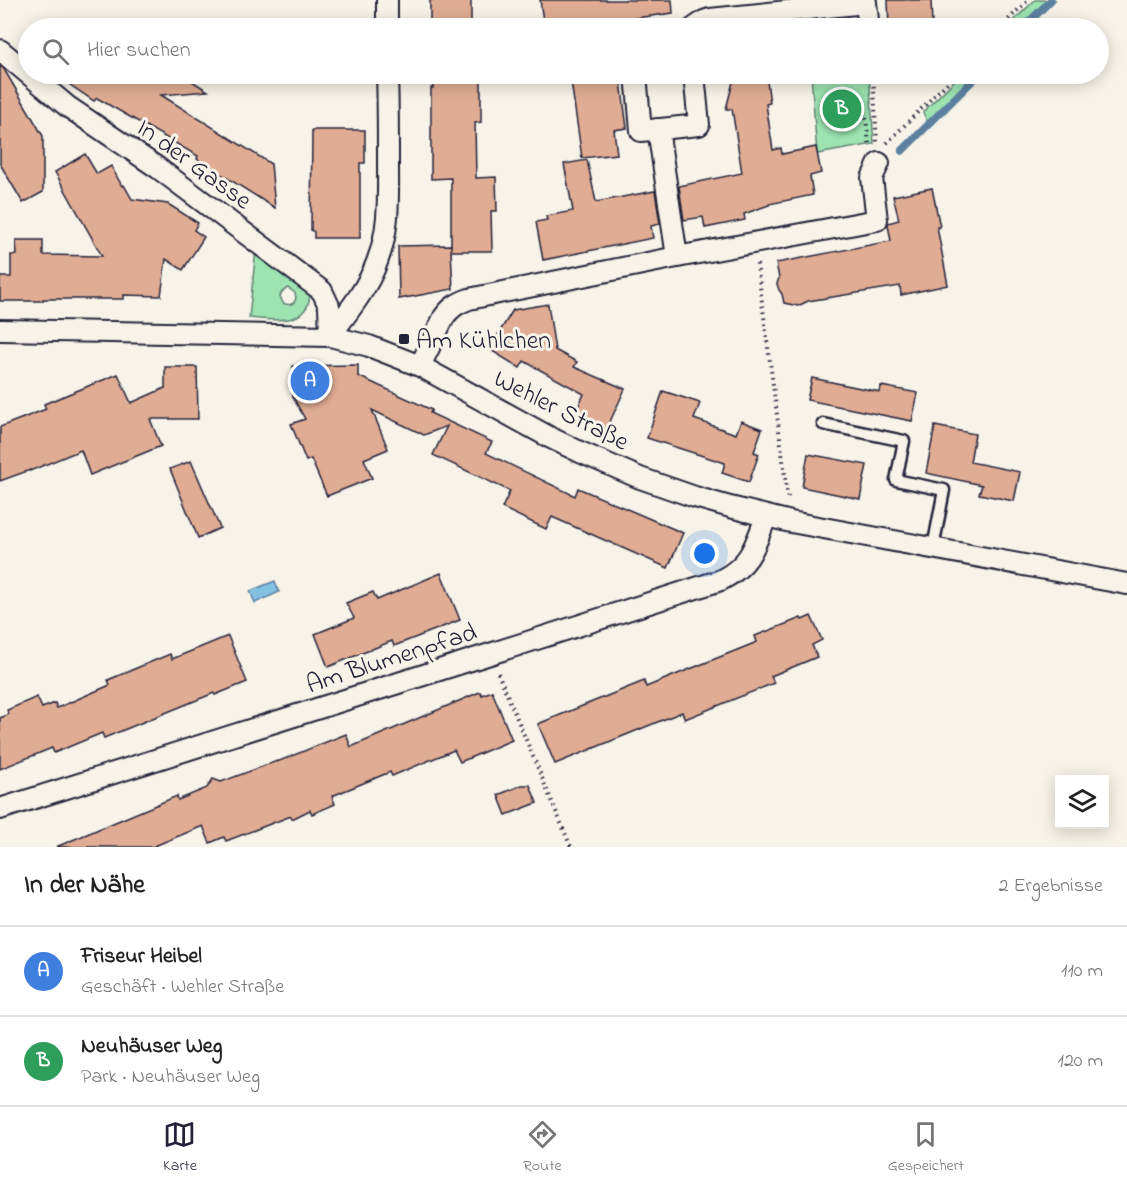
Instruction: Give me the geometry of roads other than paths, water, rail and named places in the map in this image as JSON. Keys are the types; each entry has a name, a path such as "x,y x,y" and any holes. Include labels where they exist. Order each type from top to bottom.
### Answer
{"street":[{"path":"387,0 387,18"},
{"path":"719,18 866,2 868,18"},
{"name":"In der Gasse","path":"0,50 18,65"},
{"name":"In der Gasse","path":"41,84 67,106 158,168 322,291 329,306 330,336"},
{"path":"330,336 371,276 384,237 388,207 387,84"},
{"path":"637,84 641,131 699,125 695,84"},
{"path":"658,129 676,256"},
{"path":"420,366 444,316 462,301 676,256 877,220 872,178 878,158"},
{"name":"Wehler Straße","path":"0,330 330,336 369,346 420,366 551,438 640,478 695,497 766,517 1127,584"},
{"name":"Am Blumenpfad","path":"0,809 721,580 743,566 753,551 766,517"}],"lane":[{"path":"823,424 904,441 896,480 944,490 933,548"}],"water":[{"path":"275,581 279,592 255,603 250,591"}],"waterway":[{"path":"1033,18 1051,0"},
{"path":"902,151 969,84"}],"place":[{"name":"Neuhäuser Weg","path":"842,109"},
{"name":"Am Kühlchen","path":"404,339"},
{"name":"Friseur Heibel","path":"310,381"}]}
